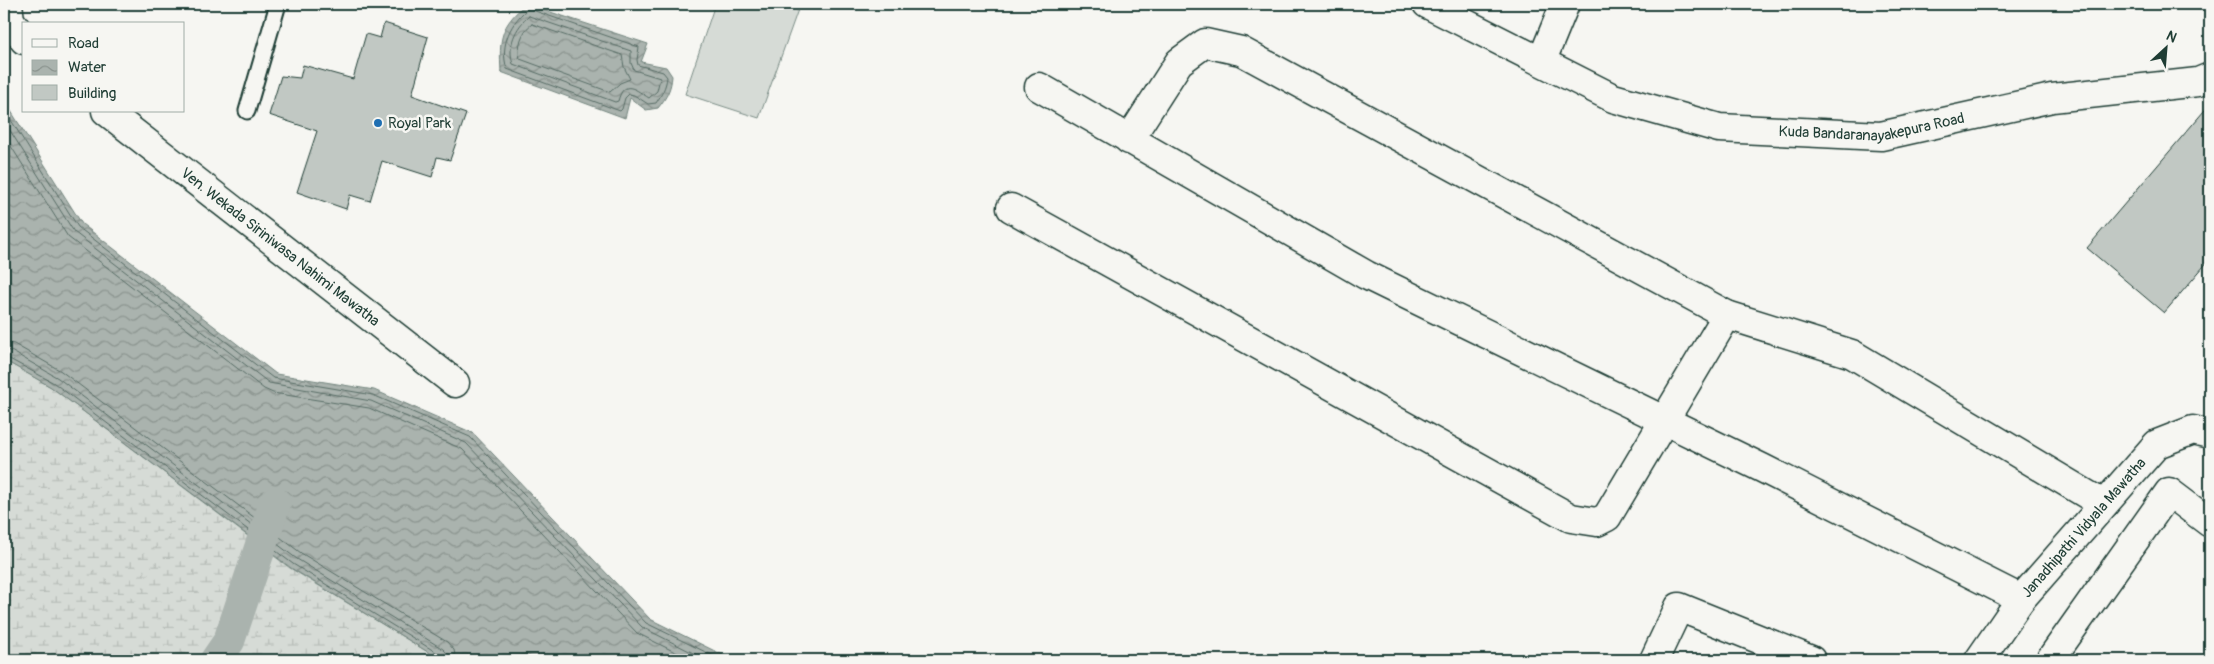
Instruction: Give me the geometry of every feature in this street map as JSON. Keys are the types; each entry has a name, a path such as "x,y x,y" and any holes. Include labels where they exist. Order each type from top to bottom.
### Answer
{"street":[{"path":"8,4 10,20 22,37"},
{"name":"Kuda Bandaranayakepura Road","path":"1427,4 1542,60 1613,98 1719,128 1881,136 2052,98 2198,82 2210,77"},
{"path":"1542,60 1565,4"},
{"path":"1129,140 1180,62 1205,42 1241,51 1727,315 1852,354 2103,504"},
{"path":"1039,87 1366,275 1664,420 2021,599"},
{"name":"Ven. Wekada Siriniwasa Nahimi Mawatha","path":"107,112 455,383"},
{"path":"1011,208 1571,518 1597,522 1607,517 1727,315"},
{"name":"Janadhipathi Vidyala Mawatha","path":"1979,660 2021,599 2157,444 2193,430 2210,434"},
{"path":"2050,660 2169,492 2210,523"},
{"path":"1654,660 1679,607 1811,660"}],"lane":[{"path":"247,111 278,4"}],"green space":[{"path":"715,4 800,4 759,118 685,94"},
{"path":"4,360 51,387 290,568 441,660 4,660"}],"water":[{"path":"526,4 648,44 641,62 666,67 672,76 670,89 658,108 646,110 630,98 625,118 501,72 500,51 503,34 511,19"},
{"path":"4,100 82,224 276,374 374,390 473,433 650,619 733,660 441,660 291,568 51,387 4,360"}],"building":[{"name":"Royal Park","path":"384,23 428,37 412,95 466,114 450,160 437,157 432,177 382,161 370,201 350,195 346,209 297,192 317,131 269,115 281,76 300,78 303,65 353,79 366,34 380,38"},
{"path":"2210,104 2210,259 2164,313 2087,248"}],"waterway":[{"path":"216,660 229,641 275,503"}],"place":[{"name":"Royal Park","path":"378,123"}]}
